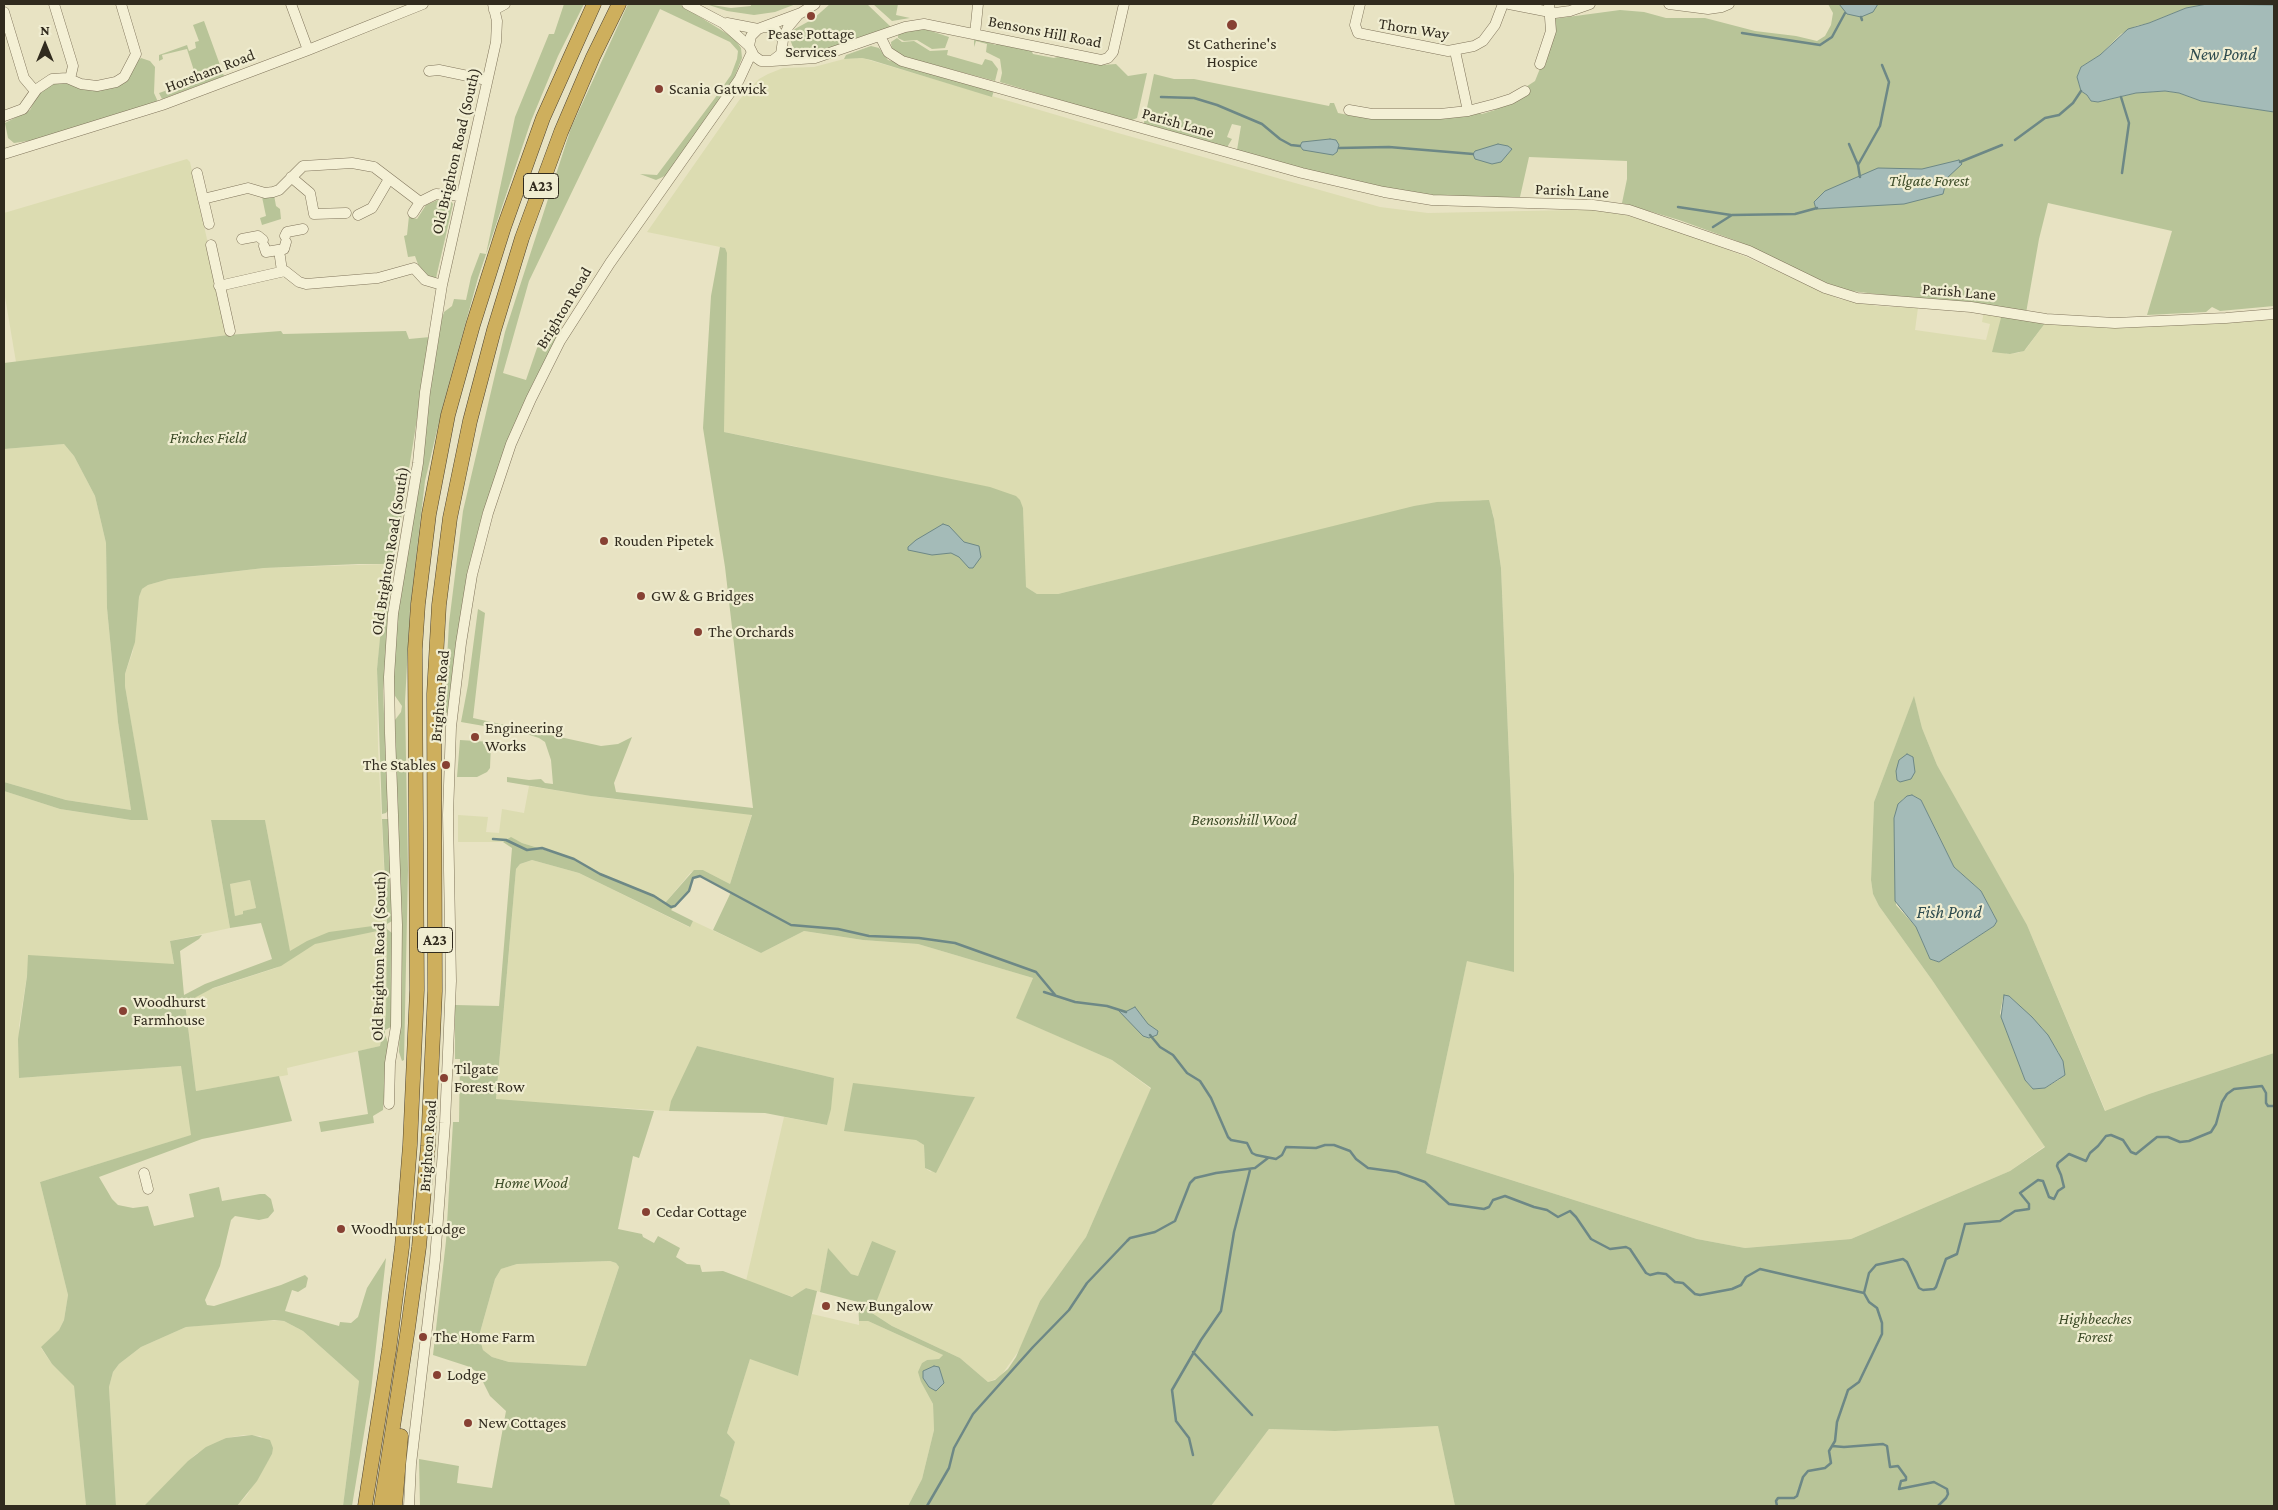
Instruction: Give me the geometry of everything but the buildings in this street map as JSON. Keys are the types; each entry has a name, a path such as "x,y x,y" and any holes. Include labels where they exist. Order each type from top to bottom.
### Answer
{"highway":[{"name":"A23","path":"365,1506 389,1350 402,1247 410,1144 417,990 415,649 418,604 429,514 448,415 498,245 543,118 594,4"},
{"name":"A23","path":"381,1506 408,1328 422,1212 431,1095 435,991 434,694 439,605 450,518 470,421 494,330 522,238 561,132 593,57 619,4"},
{"path":"395,1506 408,1328"}],"street":[{"path":"54,4 72,63 70,79"},
{"path":"4,116 23,109 35,91 52,79 70,79 81,84 97,86 116,82 126,75 136,54 121,4"},
{"path":"290,4 308,50"},
{"name":"Horsham Road","path":"5,151 162,105 423,4"},
{"name":"Old Brighton Road (South)","path":"389,1104 390,1063 396,1026 398,925 390,733 390,649 396,592 418,463 425,392 442,285 497,36 493,7 501,8 505,4"},
{"path":"687,4 724,22 761,28 774,28 784,41 786,49 806,59"},
{"path":"750,50 751,36 761,28 801,13 815,4"},
{"path":"975,34 978,4"},
{"name":"Bensons Hill Road","path":"769,61 824,56 912,25 924,24 1101,60 1108,58 1113,52 1124,4"},
{"name":"Thorn Way","path":"1360,4 1355,28 1358,33 1440,51 1474,46 1483,41 1492,30 1503,4"},
{"path":"1509,4 1570,11 1590,4"},
{"path":"1674,4 1708,9 1722,8 1729,4"},
{"path":"1540,64 1550,31 1549,8"},
{"path":"4,12 24,78 35,91"},
{"path":"724,22 756,59 769,61 781,54 788,28 801,13"},
{"name":"Parish Lane","path":"880,36 888,52 902,61 1311,175 1384,192 1432,200 1470,203 1561,204 1629,210 1749,250 1825,288 1857,298 1971,307 2046,319 2115,323 2274,314"},
{"name":"Brighton Road","path":"409,1506 412,1457 435,1260 445,1123 451,981 448,814 451,727 460,643 472,575 488,513 512,444 531,399 560,341 610,263 739,80 750,50"},
{"path":"1455,50 1468,111"},
{"name":"Brighton Road","path":"739,80 757,66 769,61"},
{"path":"436,68 487,80"},
{"path":"1349,110 1366,114 1440,114 1468,111 1503,101 1525,91"},
{"path":"203,199 248,188 265,193 274,192 280,190 305,166 356,163 370,165 420,202"},
{"path":"197,173 208,224"},
{"path":"292,177 308,191 314,214 346,213"},
{"path":"358,215 372,208 388,178"},
{"path":"413,213 420,202 436,194 461,196"},
{"path":"282,271 282,246 287,232 303,229"},
{"path":"242,239 258,236 264,243 265,251 282,246"},
{"path":"211,245 230,330"},
{"path":"219,286 282,271 289,272 299,282 306,284 378,278 413,264 423,278 442,285"},
{"path":"144,1173 148,1189"}],"green space":[{"path":"564,4 584,4 558,56 531,121 478,278 443,405 425,481 410,609 405,702 408,870 404,1060 402,1061 399,1052 395,720 401,712 402,706 393,693 396,615 428,393 440,324 444,312 452,306 454,299 466,300 471,277 480,253 486,254 515,117 549,34 554,34"},
{"path":"628,4 679,4 734,38 741,48 742,58 734,78 723,97 667,175 656,180 640,174 657,175 731,75 738,51 730,42 660,9 529,281 503,373 526,380 537,348 560,312 562,324 558,337 533,383 518,417 480,528 448,712 444,714 449,623 463,511 505,332 571,128"},
{"path":"706,4 731,8 751,6 751,4 796,4 775,12 754,15 727,11"},
{"path":"830,4 867,4 892,28 819,53 795,53 790,39 793,30 813,19"},
{"path":"873,4 898,4 896,15 910,18 892,21"},
{"name":"Tilgate Forest","path":"1828,4 2207,4 2186,8 2149,23 2136,26 2121,34 2100,55 2081,67 2077,77 2081,91 2091,101 2099,102 2136,93 2165,91 2179,93 2201,101 2274,112 2274,306 2220,311 2212,307 2206,312 2147,315 2172,231 2048,203 2039,239 2026,313 1844,290 1811,277 1737,241 1679,220 1622,203 1627,179 1627,161 1529,157 1520,197 1445,197 1353,182 1237,150 1241,126 1232,124 1227,137 1232,139 1226,149 1143,127 1154,74 1174,79 1194,79 1329,106 1330,103 1334,103 1338,113 1348,115 1477,112 1482,114 1495,110 1497,106 1535,81 1541,66 1545,66 1554,32 1553,19 1620,10 1644,12 1666,18 1705,18 1755,31 1796,36 1817,41 1825,36 1831,25 1833,13"},
{"path":"204,21 224,76 162,99 159,93 197,80 187,49 162,55 163,59 159,61 159,55 187,45 189,51 196,48 195,42 199,41 193,25"},
{"path":"922,28 949,37 945,48 932,49 917,40 904,41 898,38 898,34"},
{"path":"897,38 902,42 914,41 930,51 948,50 947,55 982,65 985,59 992,61 998,69 995,81 897,55 892,52 891,42"},
{"path":"974,38 996,45 997,43 1031,50 1033,54 1054,58 1061,56 1102,65 1116,64 1128,76 1147,73 1137,118 1130,121 1000,82 1002,73 1000,59 986,52 987,44 976,41 974,47"},
{"path":"871,46 879,48 888,60 994,90 992,97 871,60 862,58 844,59 846,55"},
{"path":"141,58 150,61 155,67 154,93 158,102 31,143 28,141 14,143 8,138 5,123 30,110 39,92 56,81 103,89"},
{"path":"862,58 1380,207 1428,213 1594,210 1626,215 1677,230 1744,256 1839,299 1878,306 1918,308 1915,330 1986,340 1990,324 1982,322 1984,311 2002,314 2006,354 2018,353 2026,349 2046,322 2274,317 2274,1053 2149,1094 2106,1112 2027,925 1937,765 1922,728 1914,697 1874,802 1871,880 1873,894 1879,906 2045,1146 2010,1171 1851,1239 1745,1248 1697,1239 1426,1153 1467,960 1514,972 1514,875 1501,568 1493,513 1481,500 1426,504 1058,594 1037,594 1026,587 1025,581 1023,508 794,446 724,432 725,248 647,232 740,99 759,79 783,68 814,67 844,59"},
{"path":"187,159 190,162 228,335 16,362 4,291 4,213"},
{"path":"274,195 276,206 280,209 281,219 262,225 260,218 266,216 262,197"},
{"path":"440,199 449,199 453,204 436,278 429,278 420,270 415,256 408,257 404,236 407,235 409,216 417,219 426,205"},
{"path":"720,247 725,248 727,253 724,432 990,487 1016,496 1023,508 1026,587 1037,594 1058,594 1414,506 1437,502 1489,500 1494,519 1501,568 1514,875 1514,972 1467,961 1426,1153 1697,1239 1745,1248 1851,1239 2010,1171 2045,1147 1932,980 1879,906 1873,894 1871,880 1874,802 1914,696 1922,728 1937,765 2027,925 2105,1111 2149,1094 2274,1053 2274,1506 1455,1506 1438,1426 1335,1431 1269,1429 1211,1506 908,1506 922,1479 934,1430 933,1404 921,1382 918,1372 922,1363 927,1360 939,1359 943,1355 868,1321 859,1321 858,1302 820,1292 828,1248 851,1274 858,1276 872,1241 896,1251 872,1313 892,1326 960,1358 988,1382 995,1380 1008,1369 1016,1357 1040,1301 1086,1237 1151,1088 1112,1060 1016,1018 1033,978 918,944 863,940 804,931 761,953 713,930 731,892 704,877 693,878 689,891 671,910 693,921 690,927 579,873 532,860 520,864 516,869 496,1099 654,1111 639,1158 633,1156 618,1229 642,1234 643,1237 654,1243 658,1236 680,1248 676,1257 687,1264 700,1265 702,1272 723,1271 792,1297 806,1288 817,1291 798,1376 750,1359 727,1433 735,1442 720,1496 728,1500 731,1506 420,1506 419,1459 459,1466 457,1483 492,1488 506,1411 490,1396 479,1374 470,1367 433,1355 446,1241 453,1122 459,1122 460,1059 455,1059 455,1005 499,1006 512,848 503,842 511,837 522,843 574,859 600,874 654,896 665,903 694,870 703,870 730,884 752,815 591,796 507,782 507,777 529,780 541,779 545,783 553,784 551,760 545,742 524,733 461,722 478,609 485,613 473,718 601,746 618,744 632,737 614,783 616,792 753,808 725,567 703,428 711,296","holes":["1912,795 1921,800 1954,867 1981,891 1997,921 1994,926 1939,962 1930,959 1916,927 1896,905 1894,818 1903,799","2009,996 2042,1028 2059,1053 2060,1079 2045,1088 2033,1089 2025,1080 2000,1013 2003,998","610,1261 616,1263 619,1267 586,1366 509,1362 492,1357 483,1350 479,1336 495,1279 501,1269 517,1264"]},
{"path":"2002,314 2046,322 2024,351 2010,354 1992,352"},
{"name":"Finches Field","path":"281,331 283,334 406,331 409,339 430,337 391,582 385,583 388,564 359,564 264,568 169,579 148,585 142,589 139,597 135,642 125,674 125,686 148,820 131,820 60,809 4,791 4,782 66,800 131,810 118,722 107,608 106,543 95,496 74,456 64,444 4,449 4,363 228,335"},
{"path":"64,444 74,456 95,496 106,543 107,608 118,722 131,810 66,800 4,782 4,449"},
{"path":"388,564 377,669 378,748 387,929 386,1015 380,1046 287,1068 288,1075 196,1091 185,1003 208,990 276,968 291,959 265,820 211,820 230,928 170,941 175,970 28,969 19,1026 19,1078 181,1066 192,1135 40,1182 68,1295 64,1320 59,1330 41,1348 52,1364 74,1385 86,1506 4,1506 4,791 60,809 131,820 147,817 125,686 125,674 133,651 139,597 142,589 148,585 169,579 264,568"},
{"path":"385,586 391,589 383,690 388,810 382,814 377,669"},
{"path":"460,740 491,742 490,768 487,772 477,777 457,777"},
{"path":"529,786 605,798 752,814 730,884 703,870 691,872 665,903 654,896 600,874 574,859 511,838 503,842 458,842 458,815 488,817 486,832 499,833 502,809 524,813"},
{"path":"382,819 389,819 392,921 387,924"},
{"path":"211,820 265,820 290,951 307,941 329,932 387,924 387,929 315,944 281,966 213,988 185,1003 196,1091 279,1076 292,1121 202,1139 99,1177 112,1199 118,1205 133,1208 148,1206 154,1226 194,1217 189,1194 219,1187 222,1201 260,1194 265,1194 271,1199 274,1211 268,1218 259,1220 235,1216 231,1220 220,1266 205,1300 207,1305 214,1306 281,1285 305,1275 308,1278 306,1287 298,1292 292,1290 285,1311 339,1326 340,1322 351,1323 358,1317 367,1288 386,1258 371,1391 352,1506 343,1506 359,1381 303,1331 284,1321 274,1320 186,1327 141,1347 119,1364 113,1372 109,1387 116,1506 86,1506 74,1386 52,1364 41,1347 59,1330 64,1320 68,1295 40,1182 191,1135 181,1066 19,1078 18,1039 28,955 174,964 170,941 202,935 180,951 184,995 205,984 272,959 261,923 230,928","holes":["250,880 256,908 243,911 243,914 235,916 230,884"]},
{"path":"532,860 579,873 689,927 693,921 761,953 804,931 863,940 918,944 1033,978 1017,1018 1112,1060 1151,1089 1086,1237 1040,1301 1020,1349 1000,1377 988,1382 960,1358 892,1326 872,1313 872,1241 858,1276 851,1274 828,1249 820,1292 806,1288 793,1297 746,1281 784,1117 827,1125 834,1078 697,1046 669,1111 496,1100 516,869 520,864","holes":["954,1095 975,1097 931,1172 925,1168 924,1145 916,1140"]},
{"path":"250,880 256,908 235,916 230,884"},
{"path":"387,929 392,933 393,965 391,1027 385,1030 388,1042 383,1110 373,1116 374,1123 321,1132 319,1122 368,1114 358,1051 380,1046 386,1015"},
{"path":"697,1046 834,1078 831,1109 827,1125 765,1113 669,1111 671,1101"},
{"path":"853,1083 975,1097 936,1173 925,1168 924,1145 916,1140 844,1131"},
{"path":"610,1261 616,1263 619,1267 586,1366 509,1362 492,1357 483,1350 479,1336 495,1279 501,1269 517,1264"},
{"path":"812,1314 859,1325 859,1321 868,1321 943,1355 939,1359 927,1360 922,1363 921,1382 933,1404 934,1430 922,1479 908,1506 731,1506 720,1496 735,1442 727,1433 750,1358 798,1376"},
{"path":"263,1320 284,1321 303,1331 359,1381 343,1506 237,1506 247,1495 272,1454 261,1436 244,1435 226,1438 196,1454 144,1506 116,1506 109,1387 113,1372 119,1364 141,1347 186,1327"},
{"path":"1438,1426 1455,1506 1211,1506 1269,1429 1335,1431"},
{"path":"252,1435 270,1440 273,1448 272,1454 257,1481 237,1506 144,1506 188,1461 206,1447 226,1438"}],"water":[{"path":"1839,4 1878,4 1873,12 1861,17 1847,14"},
{"name":"New Pond","path":"2207,4 2274,5 2274,112 2201,101 2179,93 2165,91 2136,93 2098,102 2091,101 2081,91 2077,77 2081,67 2100,55 2128,29 2149,23 2186,8"},
{"path":"1336,140 1339,145 1337,152 1333,155 1303,150 1300,146 1302,142"},
{"path":"1498,144 1512,149 1501,162 1492,164 1475,159 1473,154 1475,151"},
{"path":"1959,160 1962,164 1947,178 1943,194 1904,204 1816,209 1814,202 1825,191 1878,168 1922,169"},
{"path":"943,524 949,526 964,542 979,546 981,557 973,568 969,568 959,557 951,553 932,555 908,550 908,547 916,540"},
{"path":"1907,754 1913,757 1915,772 1911,779 1900,782 1897,780 1896,771 1899,760"},
{"name":"Fish Pond","path":"1912,795 1921,800 1954,867 1981,891 1997,921 1994,926 1939,962 1930,959 1916,927 1895,901 1894,818 1898,804 1907,796"},
{"path":"2004,995 2009,996 2032,1017 2048,1035 2063,1061 2065,1075 2045,1088 2033,1089 2025,1080 2001,1017"},
{"path":"1135,1007 1148,1024 1158,1031 1157,1035 1149,1038 1143,1036 1117,1009 1125,1012"},
{"path":"934,1366 939,1367 944,1383 936,1391 929,1387 923,1378 923,1371"}],"waterway":[{"path":"1742,33 1820,45 1832,37 1845,13"},
{"path":"1860,177 1858,165 1880,126 1889,82 1882,65"},
{"path":"2015,140 2045,118 2059,115 2073,103 2081,91"},
{"path":"1161,97 1194,98 1217,105 1262,124 1280,139 1291,145 1300,146"},
{"path":"2121,97 2129,123 2122,173"},
{"path":"1849,144 1858,165"},
{"path":"1960,162 2002,145"},
{"path":"1339,148 1389,147 1473,154"},
{"path":"1678,207 1731,215"},
{"path":"1713,227 1732,215 1795,214 1817,208"},
{"path":"493,839 506,840 527,850 542,848 574,859 600,874 654,896 671,907 675,906 689,891 693,878 700,876 791,925 838,929 869,936 919,938 955,943 1036,972 1056,996"},
{"path":"1044,992 1075,1002 1107,1006 1126,1012"},
{"path":"1150,1035 1160,1047 1173,1055 1187,1073 1200,1081 1211,1098 1228,1137 1231,1140 1247,1143 1252,1153 1256,1155 1276,1159 1282,1155 1286,1147 1316,1148 1334,1145 1350,1151 1356,1159 1368,1168 1397,1172 1425,1182 1449,1204 1484,1209 1489,1207 1493,1200 1505,1196 1547,1210 1558,1217 1570,1211 1591,1239 1610,1249 1626,1247 1630,1249 1646,1273 1650,1275 1666,1274 1675,1282 1683,1283 1695,1294 1700,1295 1732,1289 1741,1285 1746,1277 1760,1269 1864,1293"},
{"path":"1864,1293 1869,1273 1876,1265 1903,1259 1907,1262 1919,1288 1923,1290 1934,1289 1946,1259 1957,1254 1965,1224 2000,1221 2015,1211 2029,1209 2029,1204 2020,1193 2038,1180 2043,1181 2049,1197 2054,1199 2058,1191 2064,1187 2057,1166 2058,1163 2069,1154 2086,1161 2090,1153 2106,1136 2111,1135 2123,1140 2131,1152 2136,1154 2157,1137 2168,1137 2180,1142 2189,1141 2211,1132 2216,1124 2222,1102 2227,1094 2234,1089 2262,1086 2266,1093 2266,1103 2268,1106 2274,1106"},
{"path":"927,1506 949,1468 954,1448 973,1414 1069,1310 1087,1283 1127,1241 1130,1238 1155,1232 1175,1221 1190,1183 1195,1178 1255,1168 1268,1158"},
{"path":"1193,1455 1189,1438 1176,1421 1172,1390 1201,1340 1221,1311 1234,1232 1250,1170"},
{"path":"1777,1506 1776,1501 1778,1498 1794,1498 1797,1496 1803,1477 1808,1471 1825,1468 1831,1463 1829,1451 1835,1441 1837,1422 1848,1390 1859,1382 1882,1334 1882,1323 1877,1308 1869,1302 1864,1293"},
{"path":"1193,1352 1252,1415"},
{"path":"1832,1446 1883,1444 1887,1446 1890,1467 1898,1466 1906,1477 1906,1480 1901,1481 1899,1489 1934,1482 1947,1489 1948,1494 1938,1506"}],"place":[{"name":"Pease Pottage Services","path":"811,16"},
{"name":"St Catherine's Hospice","path":"1232,25"},
{"name":"Scania Gatwick","path":"659,89"},
{"name":"Rouden Pipetek","path":"604,541"},
{"name":"GW & G Bridges","path":"641,596"},
{"name":"The Orchards","path":"698,632"},
{"name":"Engineering Works","path":"475,737"},
{"name":"The Stables","path":"446,765"},
{"name":"Woodhurst Farmhouse","path":"123,1011"},
{"name":"Tilgate Forest Row","path":"444,1078"},
{"name":"Cedar Cottage","path":"646,1212"},
{"name":"Woodhurst Lodge","path":"341,1229"},
{"name":"New Bungalow","path":"826,1306"},
{"name":"The Home Farm","path":"423,1337"},
{"name":"Lodge","path":"437,1375"},
{"name":"New Cottages","path":"468,1423"}],"park label":[{"name":"Bensonshill Wood","path":"1244,820"},
{"name":"Home Wood","path":"531,1183"},
{"name":"Highbeeches Forest","path":"2095,1328"}]}
